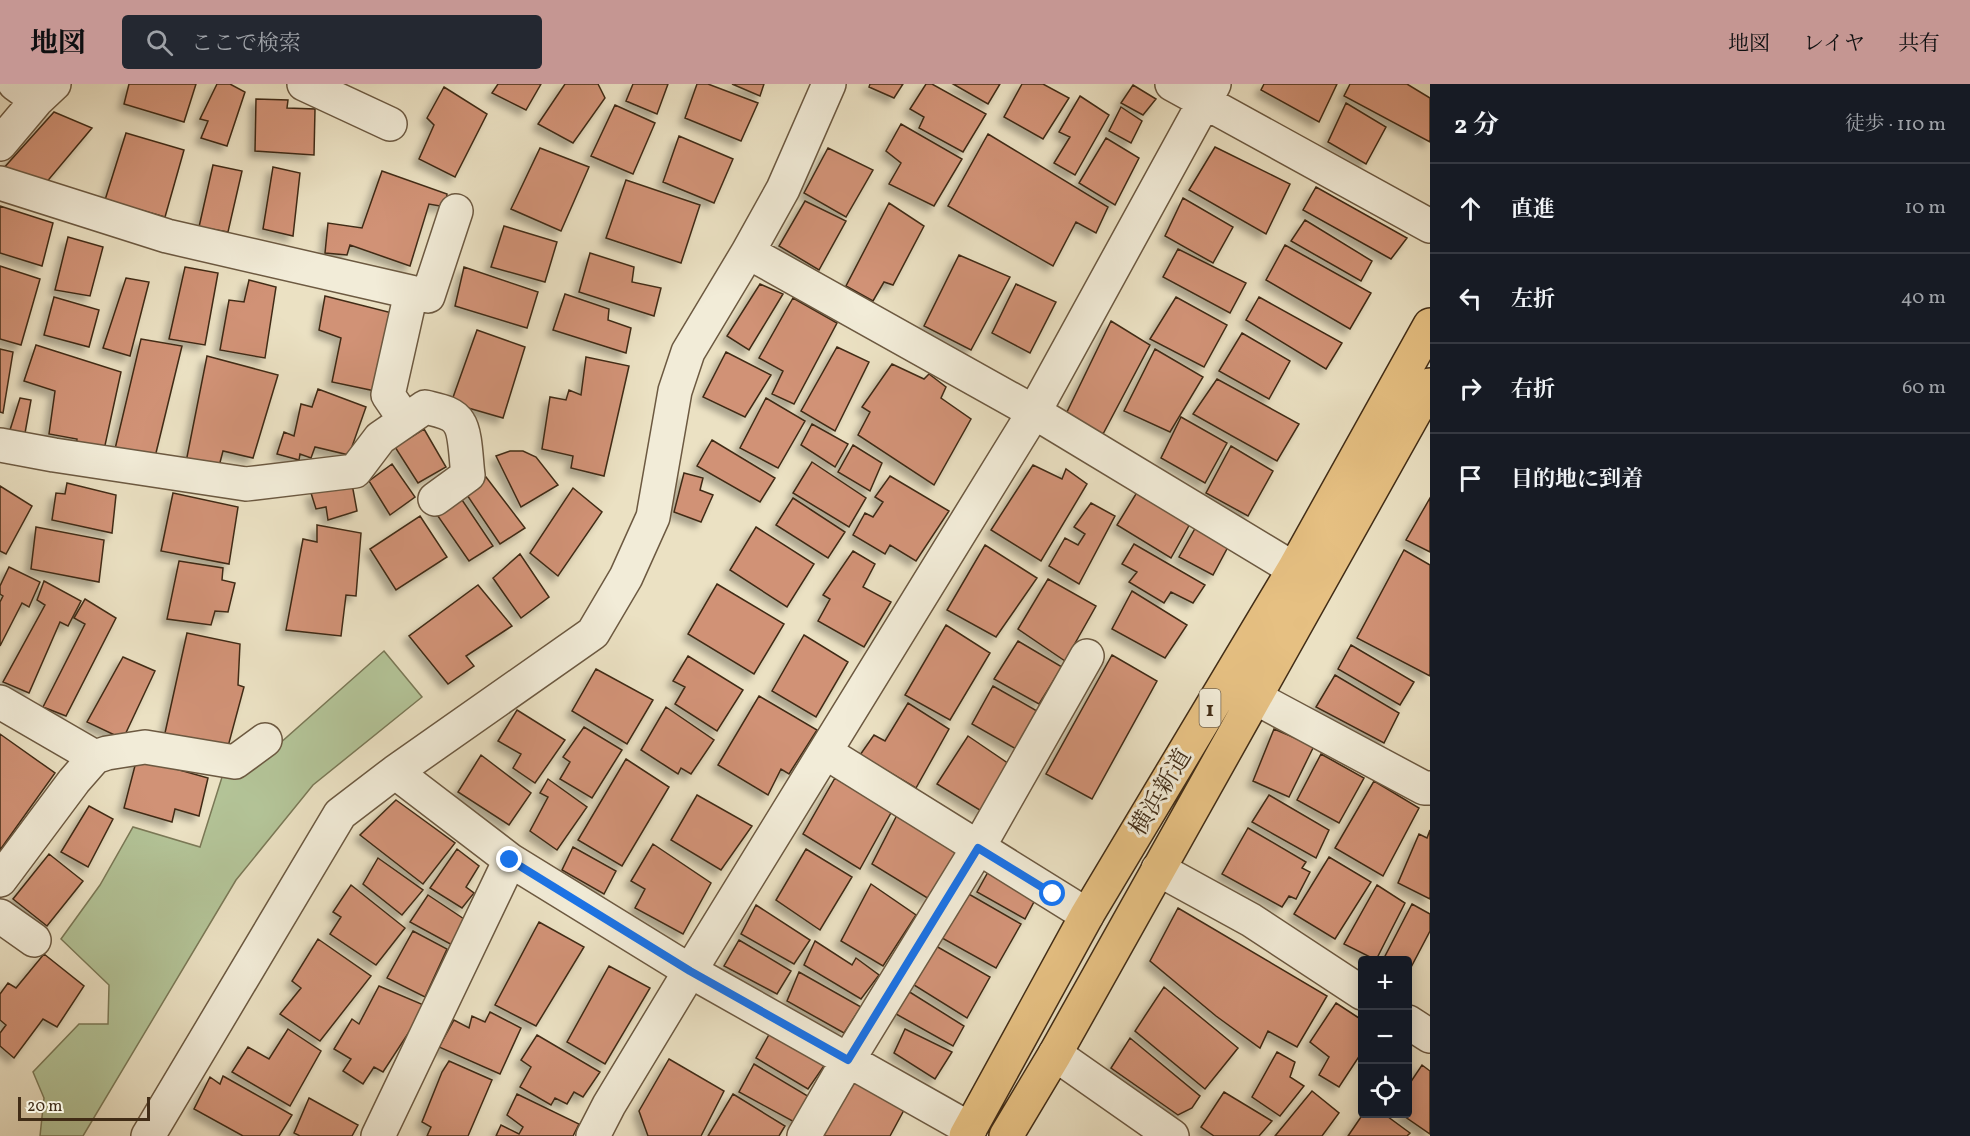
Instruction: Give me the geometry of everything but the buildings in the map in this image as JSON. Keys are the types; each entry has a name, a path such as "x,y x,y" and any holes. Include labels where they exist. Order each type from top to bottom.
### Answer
{"highway":[{"name":"横浜新道","path":"968,1132 1087,915 1294,569 1430,325"},
{"name":"横浜新道","path":"1006,1136 1055,1053 1430,385"}],"street":[{"path":"304,84 390,124"},
{"path":"148,1136 340,814 395,772 593,633 626,577 653,517 675,391 688,352 783,189 829,84"},
{"path":"1172,84 1209,93 1430,226"},
{"path":"0,144 36,89"},
{"path":"594,1136 609,1105 690,971 1034,412 1209,93"},
{"path":"0,183 167,236 428,296 456,211"},
{"path":"747,252 1034,412 1294,569"},
{"path":"405,420 388,394 411,293"},
{"path":"0,445 246,483 355,471 380,438 425,407 446,412 459,422 468,475 435,499"},
{"path":"804,1136 978,848 1087,656"},
{"path":"1254,697 1424,788 1430,788"},
{"path":"0,702 95,758"},
{"path":"0,880 74,781 95,758 107,753 145,747 236,762 265,740"},
{"path":"825,752 1087,915"},
{"path":"395,772 510,860 690,971 848,1060 968,1132"},
{"path":"378,1136 510,860"},
{"path":"1158,869 1251,920 1358,990"},
{"path":"0,916 34,940"},
{"path":"1412,1025 1430,1036"},
{"path":"1055,1053 1172,1136"},
{"path":"609,1105 624,1136"}],"green space":[{"path":"384,651 422,697 313,785 236,880 83,1136 40,1136 44,1098 33,1072 79,1024 108,1024 109,985 61,939 100,885 133,827 200,847 223,774 244,775"}],"route":[{"path":"510,860 690,971 848,1060 978,848 1053,894"}]}
